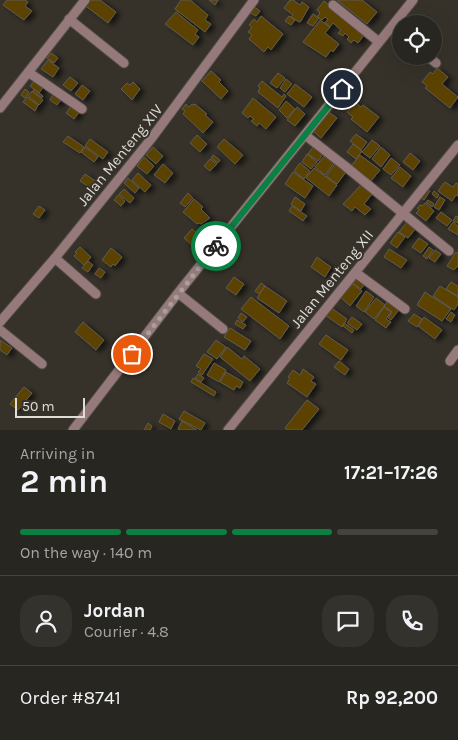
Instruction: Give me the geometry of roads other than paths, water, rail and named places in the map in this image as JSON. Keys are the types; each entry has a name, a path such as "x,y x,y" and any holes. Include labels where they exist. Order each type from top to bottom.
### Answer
{"street":[{"path":"0,108 85,0"},
{"name":"Jalan Menteng XIV","path":"0,322 152,139 254,0"},
{"path":"73,430 178,293 413,0"},
{"path":"332,5 379,42"},
{"path":"70,19 124,63"},
{"path":"28,72 82,109"},
{"path":"305,135 449,250"},
{"name":"Jalan Menteng XII","path":"228,430 458,145"},
{"path":"55,258 96,294"},
{"path":"356,273 405,309"},
{"path":"178,293 223,329"},
{"path":"0,330 42,364"},
{"path":"450,361 458,350"}]}
